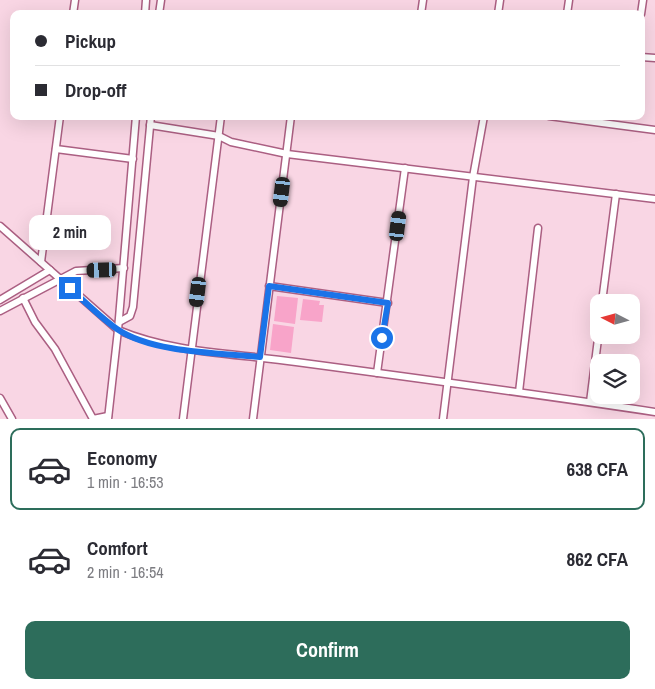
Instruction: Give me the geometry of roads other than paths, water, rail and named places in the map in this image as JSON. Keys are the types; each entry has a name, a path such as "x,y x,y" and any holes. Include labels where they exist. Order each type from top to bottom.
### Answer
{"street":[{"path":"41,262 60,120"},
{"path":"23,298 35,322 55,349 93,419 108,418 119,322 136,120"},
{"path":"119,322 130,316 134,307 151,120"},
{"path":"183,419 221,120"},
{"path":"252,419 291,120"},
{"path":"444,419 473,177 483,120"},
{"path":"579,120 655,130"},
{"path":"150,125 219,136 231,142 287,154 655,199"},
{"path":"56,149 132,159"},
{"path":"377,373 405,168"},
{"path":"603,294 616,194"},
{"path":"0,226 118,330 142,340 191,350 260,357 590,402"},
{"path":"519,392 538,228"},
{"path":"0,311 76,271 124,268"},
{"path":"0,300 50,270"},
{"path":"269,286 388,303"},
{"path":"0,398 12,419"},
{"path":"603,404 655,412"}]}
